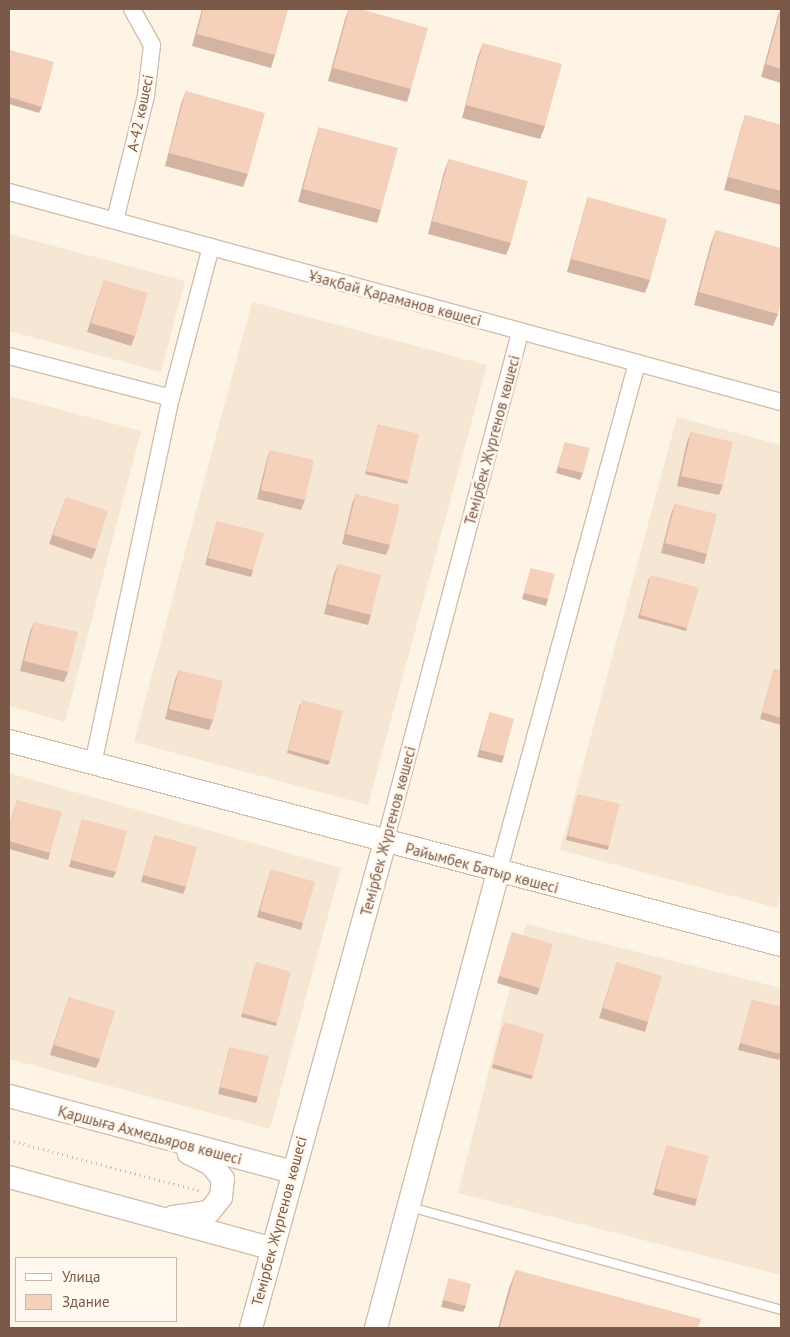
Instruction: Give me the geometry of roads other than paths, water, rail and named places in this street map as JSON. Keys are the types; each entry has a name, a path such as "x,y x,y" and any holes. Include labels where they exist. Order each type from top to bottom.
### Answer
{"street":[{"name":"А-42 көшесі","path":"115,220 146,96 152,45 132,9"},
{"name":"Ұзақбай Қараманов көшесі","path":"9,192 520,333 781,402"},
{"path":"93,764 171,398 211,247"},
{"name":"Темірбек Жүргенов көшесі","path":"251,1328 292,1172 386,842 520,333"},
{"path":"9,356 171,398"},
{"path":"376,1328 637,364"},
{"name":"Райымбек Батыр көшесі","path":"9,741 498,873 781,946"},
{"name":"Қаршыға Ахмедьяров көшесі","path":"9,1096 163,1139 292,1172"},
{"path":"156,1216 176,1217 209,1212 221,1197 223,1179 211,1164 163,1139"},
{"path":"9,1176 271,1248"}],"lane":[{"path":"408,1207 781,1310"}]}
